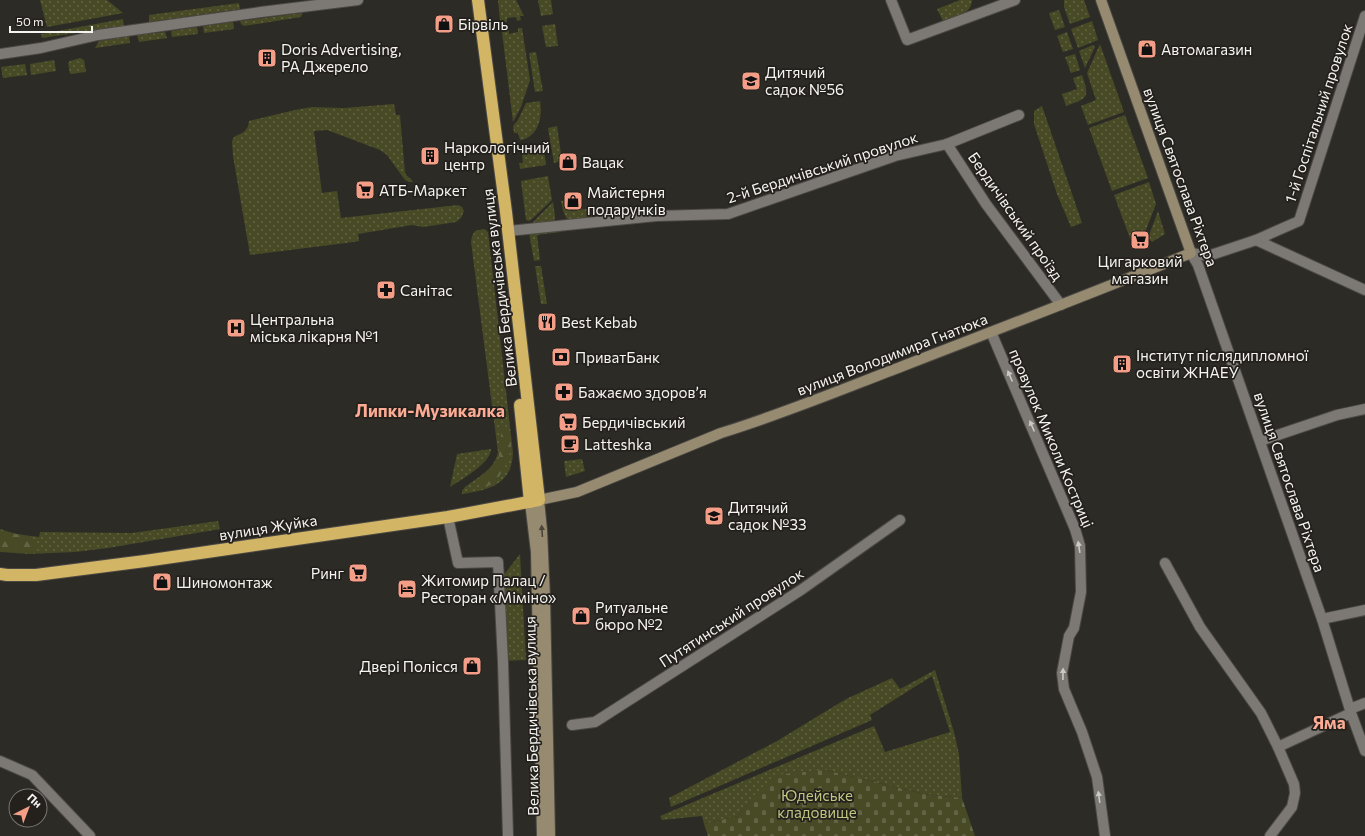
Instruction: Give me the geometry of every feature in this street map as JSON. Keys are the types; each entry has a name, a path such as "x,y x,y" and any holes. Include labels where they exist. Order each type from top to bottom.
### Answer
{"highway":[{"name":"Велика Бердичівська вулиця","path":"472,0 535,501"},
{"name":"Велика Бердичівська вулиця","path":"478,0 508,231 535,501"},
{"name":"вулиця Жуйка","path":"0,574 36,575 137,562 448,517 535,501"}],"main road":[{"name":"вулиця Святослава Ріхтера","path":"1101,0 1191,253"},
{"name":"вулиця Володимира Гнатюка","path":"535,501 577,492 722,433 991,332 1191,253"},
{"name":"Велика Бердичівська вулиця","path":"535,501 542,836"},
{"name":"Велика Бердичівська вулиця","path":"535,501 542,530 545,598 550,836"}],"street":[{"path":"0,54 53,45 98,35 358,0"},
{"path":"891,0 906,40 1015,0"},
{"name":"1-й Госпітальний провулок","path":"1256,240 1299,221 1365,16"},
{"name":"2-й Бердичівський провулок","path":"508,231 656,216 728,214 895,156 947,144 1019,116"},
{"name":"Бердичівський проїзд","path":"947,144 986,204 1061,305"},
{"path":"1256,240 1365,290"},
{"name":"вулиця Володимира Гнатюка","path":"1191,253 1208,256 1256,240"},
{"name":"вулиця Святослава Ріхтера","path":"1191,253 1198,265 1260,441 1322,620 1365,751"},
{"name":"провулок Миколи Костриці","path":"991,332 1075,529 1080,546 1081,592 1074,628 1069,636 1062,673 1064,689 1082,732 1097,777 1105,836"},
{"path":"1260,441 1337,415 1365,409"},
{"path":"448,517 458,563 498,562 503,662 508,836"},
{"name":"Путятинський провулок","path":"572,725 595,722 801,590 900,520"},
{"path":"1165,563 1200,627 1261,713 1294,784 1296,793 1292,807 1270,836"},
{"path":"1322,620 1365,610"},
{"path":"1278,747 1365,703"},
{"path":"0,761 32,775 90,836"}],"green space":[{"path":"40,0 107,0 123,13 47,27"},
{"path":"498,0 516,0 524,16 520,16 521,20 517,21 516,17 507,18 507,22 503,22 503,20 500,21"},
{"path":"538,0 551,0 553,14 541,16"},
{"path":"960,0 972,0 969,9 962,15 943,21 937,9"},
{"path":"1064,0 1084,0 1090,17 1070,24 1064,7"},
{"path":"239,3 240,9 149,22 149,15"},
{"path":"1059,10 1065,27 1055,30 1049,13"},
{"path":"302,13 301,17 244,26 240,21"},
{"path":"123,19 124,26 42,38 41,34"},
{"path":"1092,21 1098,40 1078,48 1071,29"},
{"path":"233,22 234,29 204,33 203,26"},
{"path":"555,24 558,46 546,47 542,26"},
{"path":"197,27 198,34 172,37 171,31"},
{"path":"518,28 522,28 530,80 521,107 513,122 502,32 509,30 509,34 518,32"},
{"path":"165,32 167,38 139,42 137,35"},
{"path":"1067,32 1073,49 1063,52 1057,36"},
{"path":"129,36 130,43 95,48 99,41"},
{"path":"1100,44 1124,112 1088,125 1081,106 1096,100 1087,73"},
{"path":"1093,45 1095,47 1085,68 1079,51"},
{"path":"536,52 543,91 535,92 529,53"},
{"path":"1075,54 1080,70 1071,73 1065,57"},
{"path":"80,58 84,60 86,72 70,74 68,63"},
{"path":"54,60 56,71 31,75 30,64"},
{"path":"25,64 27,75 3,78 1,67"},
{"path":"1082,75 1086,88 1085,96 1083,99 1066,106 1062,94 1077,89 1073,78"},
{"path":"540,101 541,114 538,126 531,135 520,140 518,133 514,133 513,126 518,120 526,103"},
{"path":"394,104 396,115 400,115 405,173 413,182 405,180 387,155 380,150 327,130 314,131 322,193 337,191 341,218 458,205 462,207 464,211 461,218 456,222 423,227 412,225 358,234 359,241 250,255 233,156 232,141 234,137 246,130 249,121 312,107 344,108"},
{"path":"1042,106 1082,223 1071,227 1057,194 1034,124 1034,111"},
{"path":"1125,115 1148,178 1112,191 1089,128"},
{"path":"557,126 562,161 554,163 548,128"},
{"path":"521,145 544,151 546,165 520,169 519,163 523,163"},
{"path":"548,176 552,200 532,219 529,221 526,220 521,181"},
{"path":"1149,182 1156,204 1144,235 1131,241 1114,195"},
{"path":"568,199 570,211 592,208 592,215 589,218 570,221 565,215 561,201"},
{"path":"553,202 555,216 554,223 532,224 534,221"},
{"path":"1158,211 1165,234 1152,242 1148,238"},
{"path":"484,229 488,232 513,453 512,464 508,472 497,484 489,488 462,494 465,487 490,468 498,452 471,242 475,231"},
{"path":"561,230 561,232 537,235 540,260 534,261 529,233"},
{"path":"535,266 541,266 547,304 541,304"},
{"path":"505,426 509,432 511,441 507,461 503,471 497,479 490,485 483,487 479,484 479,478 498,463 501,429"},
{"path":"491,449 490,454 481,465 450,487 457,454"},
{"path":"582,459 585,471 566,477 564,461"},
{"path":"218,521 220,529 108,548 75,552 29,554 0,552 0,529 16,534 39,537 40,532 132,533"},
{"path":"0,531 17,534 34,540 39,549 25,552 0,551"},
{"path":"520,554 526,660 505,661 503,576"},
{"path":"935,670 954,732 959,754 962,798 924,794 825,770 750,803 738,816 704,824 702,816 662,820 660,816 874,726 885,752 950,732 932,676 870,715 872,720 671,807 669,798 777,741 846,699 892,678 900,689"},
{"name":"Юдейське кладовище","path":"825,770 924,794 962,798 975,836 708,836 704,824 738,816 774,775"}],"place":[{"name":"Бірвіль","path":"444,24"},
{"name":"Автомагазин","path":"1147,49"},
{"name":"Doris Advertising, РА Джерело","path":"267,58"},
{"name":"Дитячий садок №56","path":"751,81"},
{"name":"Наркологічний центр","path":"430,156"},
{"name":"Вацак","path":"568,162"},
{"name":"АТБ-Маркет","path":"365,190"},
{"name":"Майстерня подарунків","path":"573,201"},
{"name":"Цигарковий магазин","path":"1140,240"},
{"name":"Санітас","path":"386,290"},
{"name":"Best Kebab","path":"547,322"},
{"name":"Центральна міська лікарня №1","path":"236,328"},
{"name":"ПриватБанк","path":"561,357"},
{"name":"Інститут післядипломної освіти ЖНАЕУ","path":"1122,364"},
{"name":"Бажаємо здоровʼя","path":"564,392"},
{"name":"Бердичівський","path":"568,422"},
{"name":"Latteshka","path":"570,444"},
{"name":"Дитячий садок №33","path":"714,516"},
{"name":"Ринг","path":"358,573"},
{"name":"Шиномонтаж","path":"162,582"},
{"name":"Житомир Палац / Ресторан «Міміно»","path":"407,589"},
{"name":"Ритуальне бюро №2","path":"581,616"},
{"name":"Двері Полісся","path":"472,666"}],"district":[{"name":"Липки-Музикалка","path":"430,410"},
{"name":"Яма","path":"1329,722"}]}
